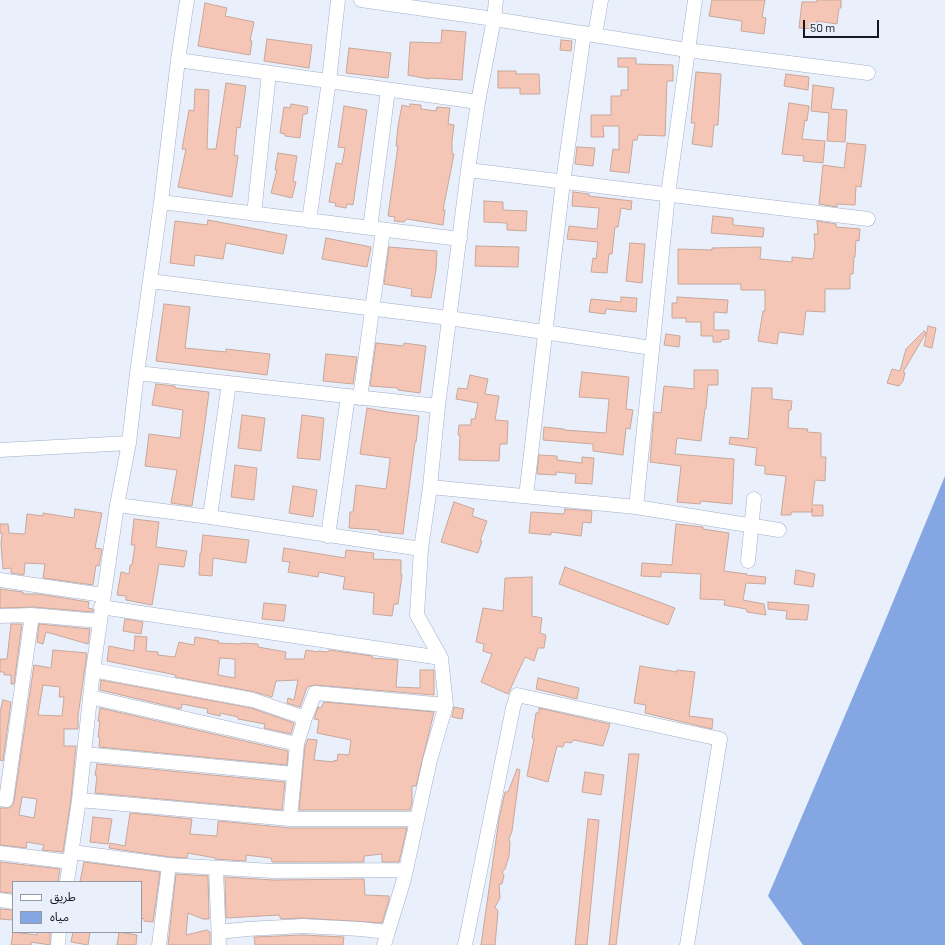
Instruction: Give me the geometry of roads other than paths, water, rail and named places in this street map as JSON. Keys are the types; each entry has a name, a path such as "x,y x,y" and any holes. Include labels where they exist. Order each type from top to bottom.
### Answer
{"street":[{"path":"67,881 80,800 99,621 117,505 129,443 187,0"},
{"path":"309,221 329,81 338,0"},
{"path":"361,0 494,19 687,50 868,73"},
{"path":"216,868 219,939 261,928 303,926 332,927 386,938 406,870 430,760 446,705 441,658 418,616 421,549 468,170 496,0"},
{"path":"526,496 544,332 563,182 589,34 601,0"},
{"path":"636,507 668,194 695,0"},
{"path":"178,60 478,102"},
{"path":"254,214 269,73"},
{"path":"328,536 372,308 388,90"},
{"path":"468,170 868,219"},
{"path":"161,202 460,239"},
{"path":"150,281 450,318 652,348"},
{"path":"137,373 438,406"},
{"path":"210,517 229,383"},
{"path":"0,450 129,443"},
{"path":"430,486 636,507 779,530"},
{"path":"748,561 754,499"},
{"path":"117,505 210,517 421,549"},
{"path":"0,580 102,601 441,658"},
{"path":"0,616 32,615 99,621"},
{"path":"0,799 6,800 32,615"},
{"path":"93,670 253,700 305,718"},
{"path":"290,819 297,744 315,693 446,705"},
{"path":"465,945 513,708 517,695 720,739 687,945"},
{"path":"90,697 297,744"},
{"path":"84,754 294,774"},
{"path":"80,800 290,819 416,819"},
{"path":"0,853 274,871 406,870"},
{"path":"158,945 169,865"},
{"path":"0,900 12,902"},
{"path":"58,945 59,933"}],"water":[{"path":"945,476 945,945 803,945 768,896"}]}
